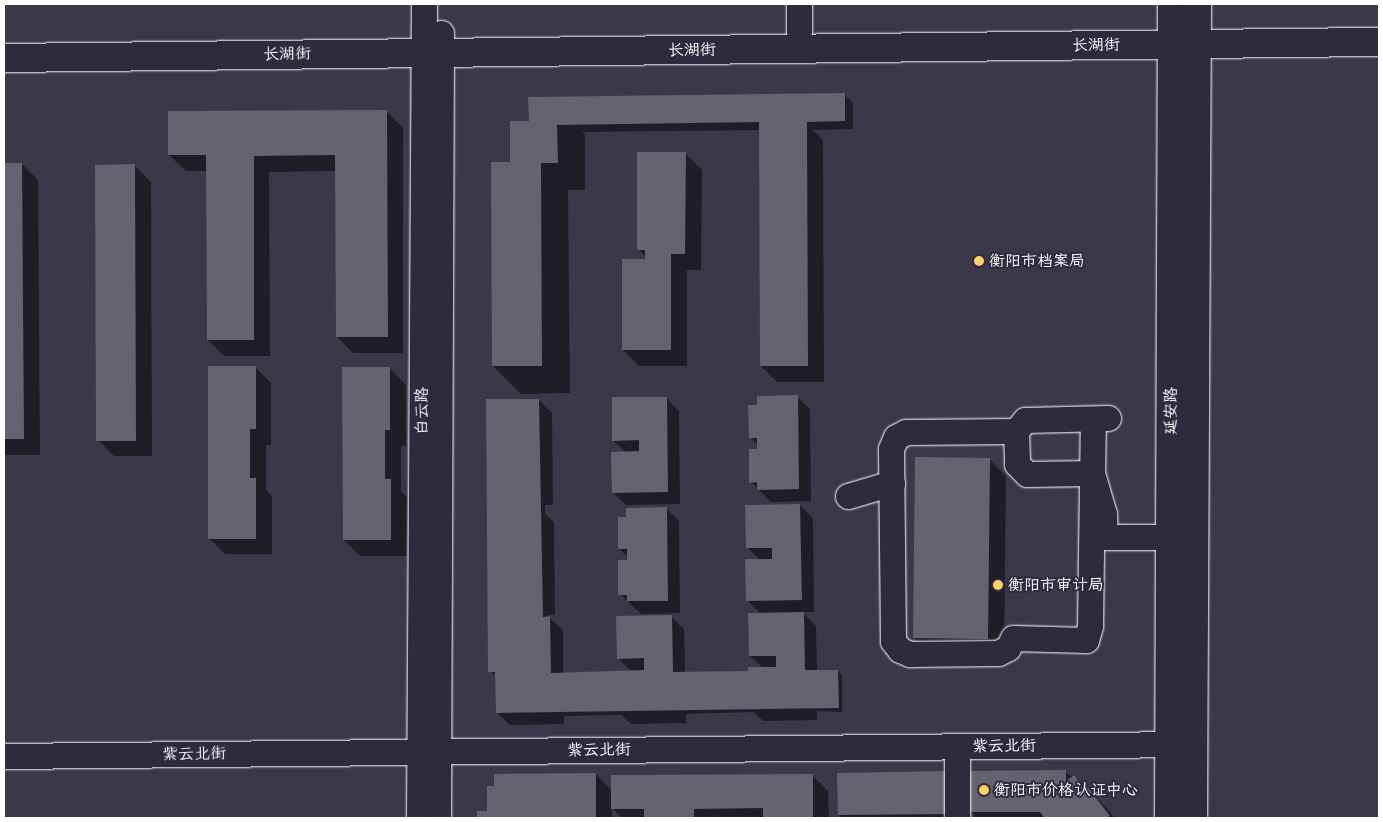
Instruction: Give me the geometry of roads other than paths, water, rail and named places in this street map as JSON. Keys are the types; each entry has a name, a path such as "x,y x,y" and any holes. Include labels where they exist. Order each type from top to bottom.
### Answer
{"main road":[{"name":"长湖街","path":"4,41 433,44 1184,25 1379,42"},
{"name":"长湖街","path":"4,58 799,32 1184,25 1379,25"},
{"name":"延安路","path":"1184,25 1170,544 1182,744 1194,818"},
{"name":"延安路","path":"1169,818 1182,744 1184,25"}],"street":[{"name":"白云路","path":"424,4 433,44"},
{"name":"白云路","path":"438,818 429,752 433,44 442,4"},
{"path":"799,4 799,32"},
{"path":"1016,431 906,432 896,437 891,449 893,641 900,650 910,654 998,653 1008,648 1013,638 1086,640 1090,626 1092,473 1102,419 1025,420 1016,431 1017,464 1027,474 1092,473"},
{"path":"1092,473 1104,514 1105,537 1170,544"},
{"path":"848,496 892,483"},
{"path":"1091,551 1170,544"},
{"name":"紫云北街","path":"4,756 1182,744"},
{"path":"957,746 957,818"},
{"name":"白云路","path":"419,818 429,752"}],"place":[{"name":"衡阳市档案局","path":"979,261"},
{"name":"衡阳市审计局","path":"998,585"},
{"name":"衡阳市价格认证中心","path":"984,790"}]}
